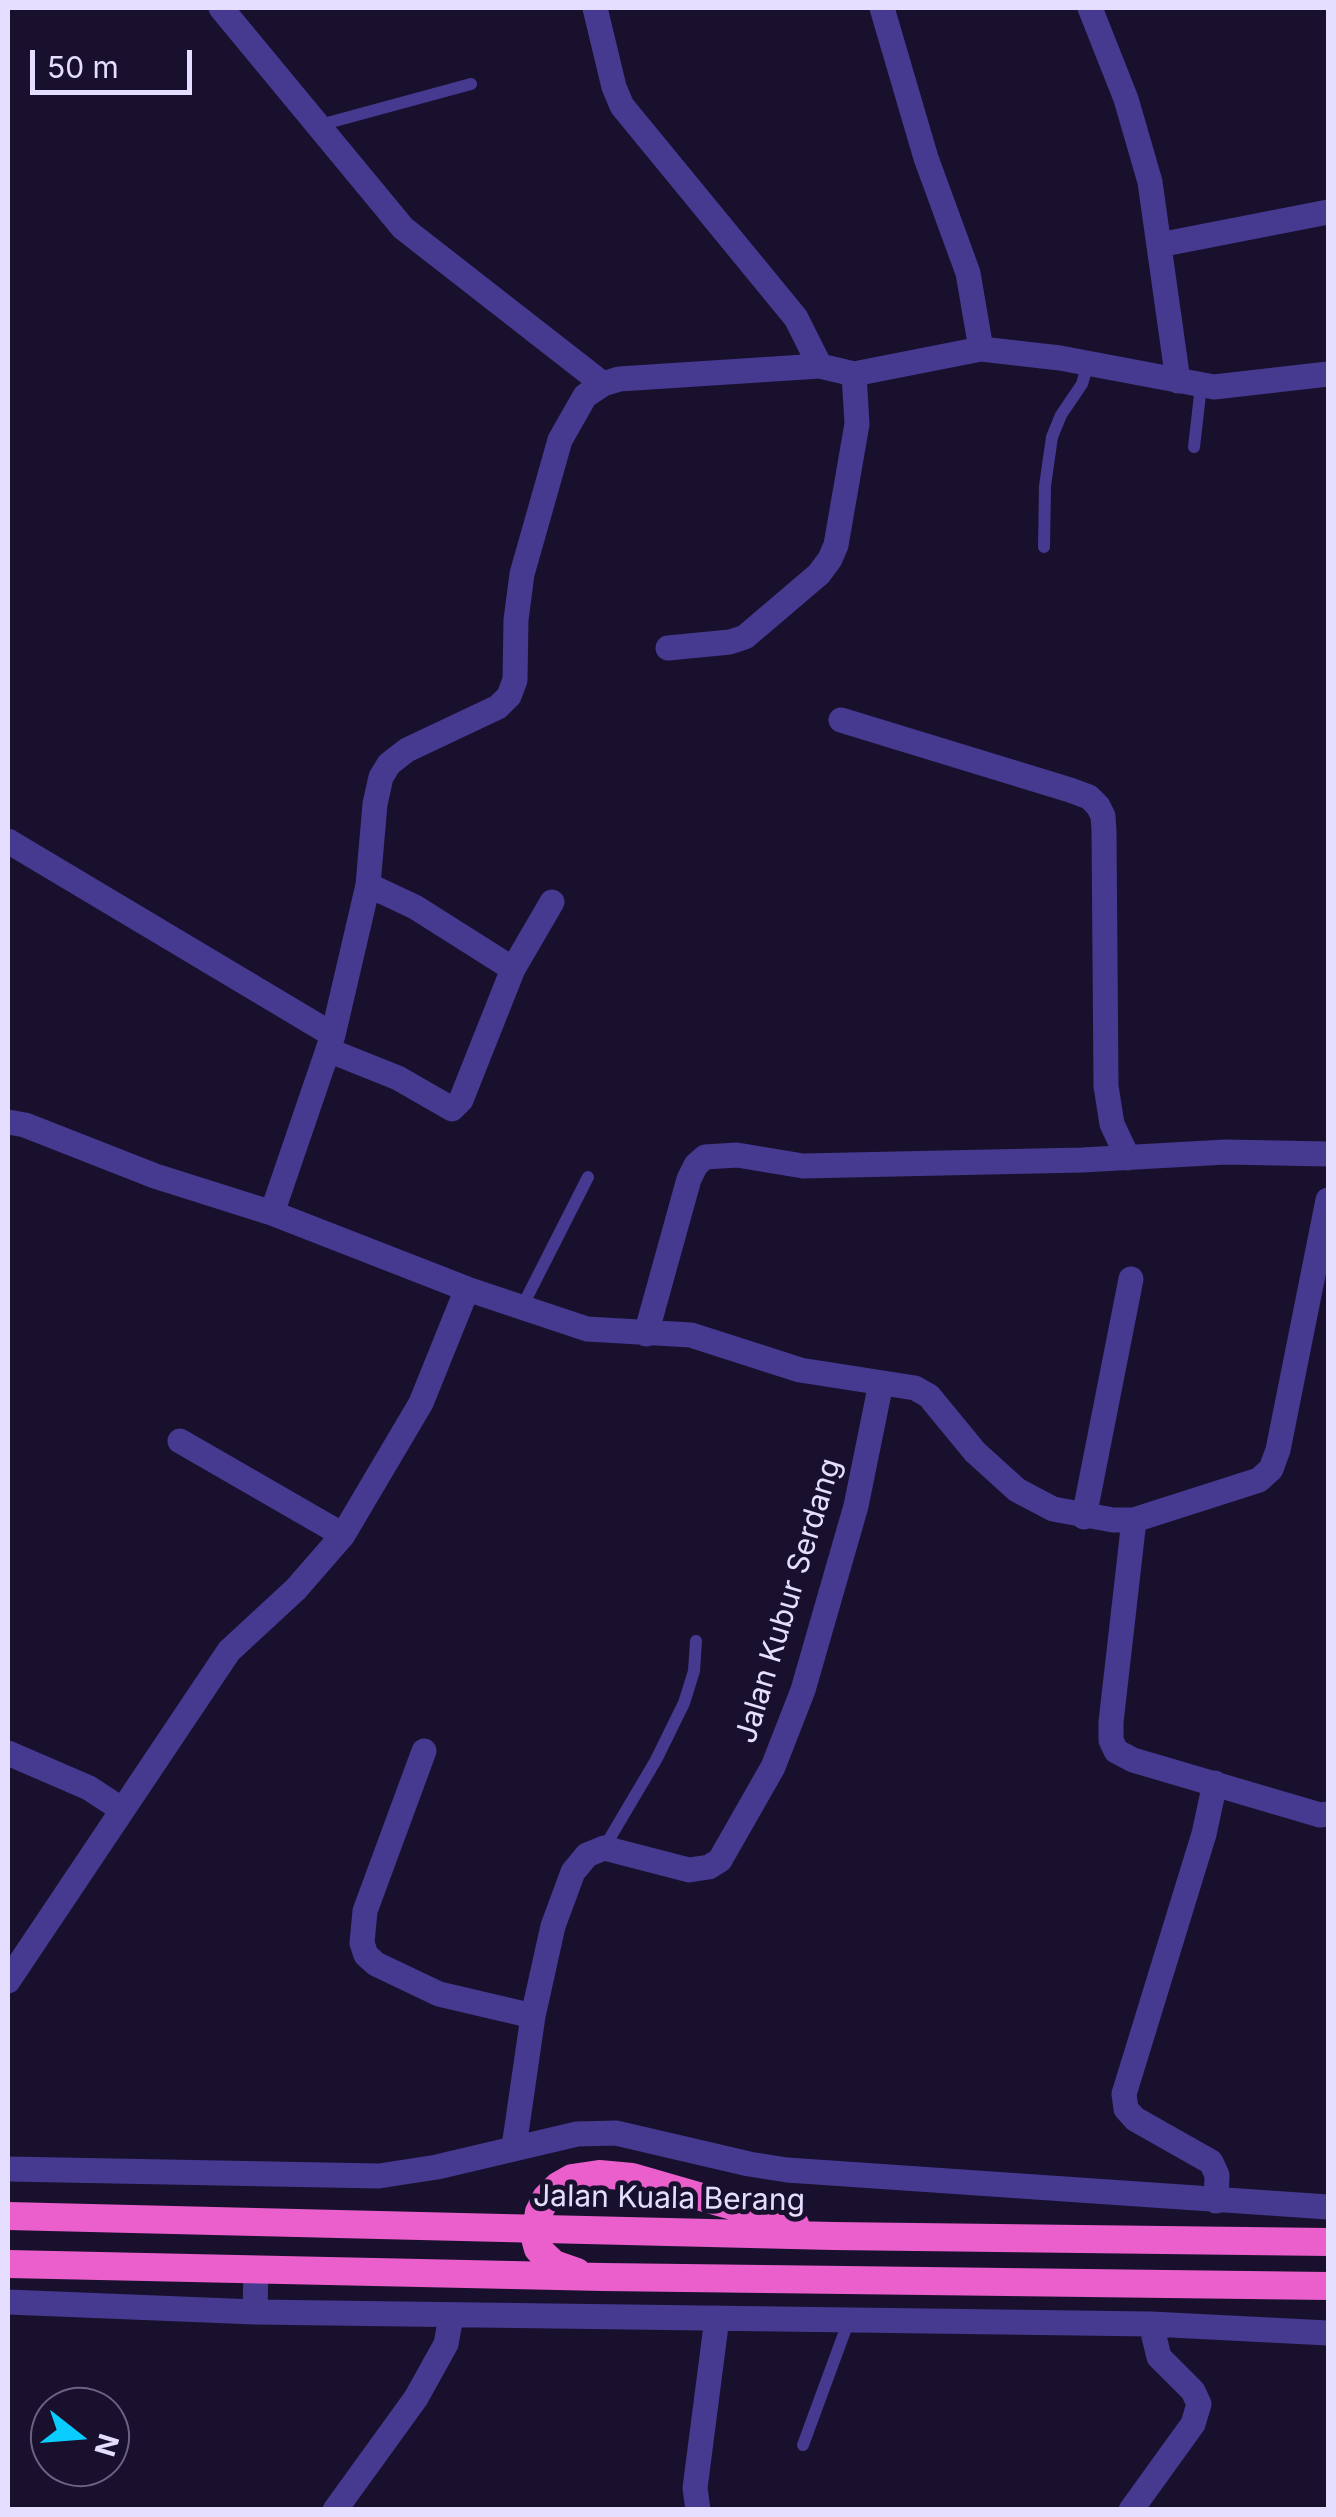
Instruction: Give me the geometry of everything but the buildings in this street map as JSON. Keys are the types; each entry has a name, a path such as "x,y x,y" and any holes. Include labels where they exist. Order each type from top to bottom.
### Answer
{"highway":[{"path":"603,2277 554,2264 538,2248 536,2228 546,2198 558,2186 588,2175 632,2177 833,2236"},
{"name":"Jalan Kuala Berang","path":"8,2216 833,2236 1328,2242"},
{"path":"8,2264 603,2277 1328,2286"}],"street":[{"path":"221,8 404,228 604,384"},
{"path":"595,8 622,106 796,318 820,366"},
{"path":"882,8 926,158 968,274 981,349"},
{"path":"1096,8 1150,182 1159,245 1190,384"},
{"path":"1159,245 1328,212"},
{"path":"272,1213 331,1043 368,885 381,776 407,750 498,707 509,696 515,680 522,574 560,440 585,396 619,380 820,366 854,374 981,349 1190,384 1328,374"},
{"path":"668,648 745,637 819,574 830,559 836,545 856,424 854,374"},
{"path":"841,720 1070,790 1089,797 1098,806 1104,816 1106,1086 1112,1124 1128,1158"},
{"path":"8,841 331,1043 452,1109 460,1100 513,968 552,902"},
{"path":"368,885 415,906 513,968"},
{"path":"8,1122 26,1125 155,1176 272,1213 467,1289 587,1329 691,1335 772,1363 916,1388 929,1396 983,1461 1016,1490 1053,1508 1084,1516 1134,1520 1258,1480 1270,1468 1319,1297 1328,1200"},
{"path":"646,1334 689,1179 696,1164 705,1157 737,1155 803,1166 1226,1152 1328,1154"},
{"path":"1084,1516 1131,1279"},
{"path":"9,1975 229,1651 296,1589 342,1535 421,1403 467,1289"},
{"name":"Jalan Kubur Serdang","path":"604,1848 689,1870 709,1867 720,1860 734,1837 773,1767 802,1690 856,1506 881,1383"},
{"path":"180,1440 342,1535"},
{"path":"1134,1520 1111,1740 1116,1750 1133,1760 1320,1815 1328,1814"},
{"path":"424,1751 365,1910 362,1943 366,1954 376,1964 439,1994 533,2016"},
{"path":"8,1753 90,1788 121,1809"},
{"path":"1215,1784 1204,1834 1124,2094 1126,2109 1135,2119 1211,2162 1217,2175 1216,2201"},
{"path":"514,2147 533,2016 561,1898 573,1872 587,1855 604,1848"},
{"path":"8,2169 378,2176 437,2167 577,2134 616,2133 787,2170 1328,2207"},
{"path":"632,2177 637,2138"},
{"path":"1290,2239 1293,2206"},
{"path":"255,2312 256,2269"},
{"path":"8,2302 451,2317 552,2314 1151,2324 1328,2333"},
{"path":"335,2510 424,2385 446,2344 451,2317"},
{"path":"698,2510 696,2488 717,2318"},
{"path":"1132,2510 1193,2424 1199,2404 1193,2391 1159,2357 1151,2324"}],"lane":[{"path":"320,125 471,84"},
{"path":"1044,547 1045,486 1052,436 1060,415 1082,384 1088,364"},
{"path":"1190,384 1194,447"},
{"path":"522,1307 588,1177"},
{"path":"604,1848 677,1718 694,1671 696,1641"},
{"path":"803,2445 849,2320"}]}
